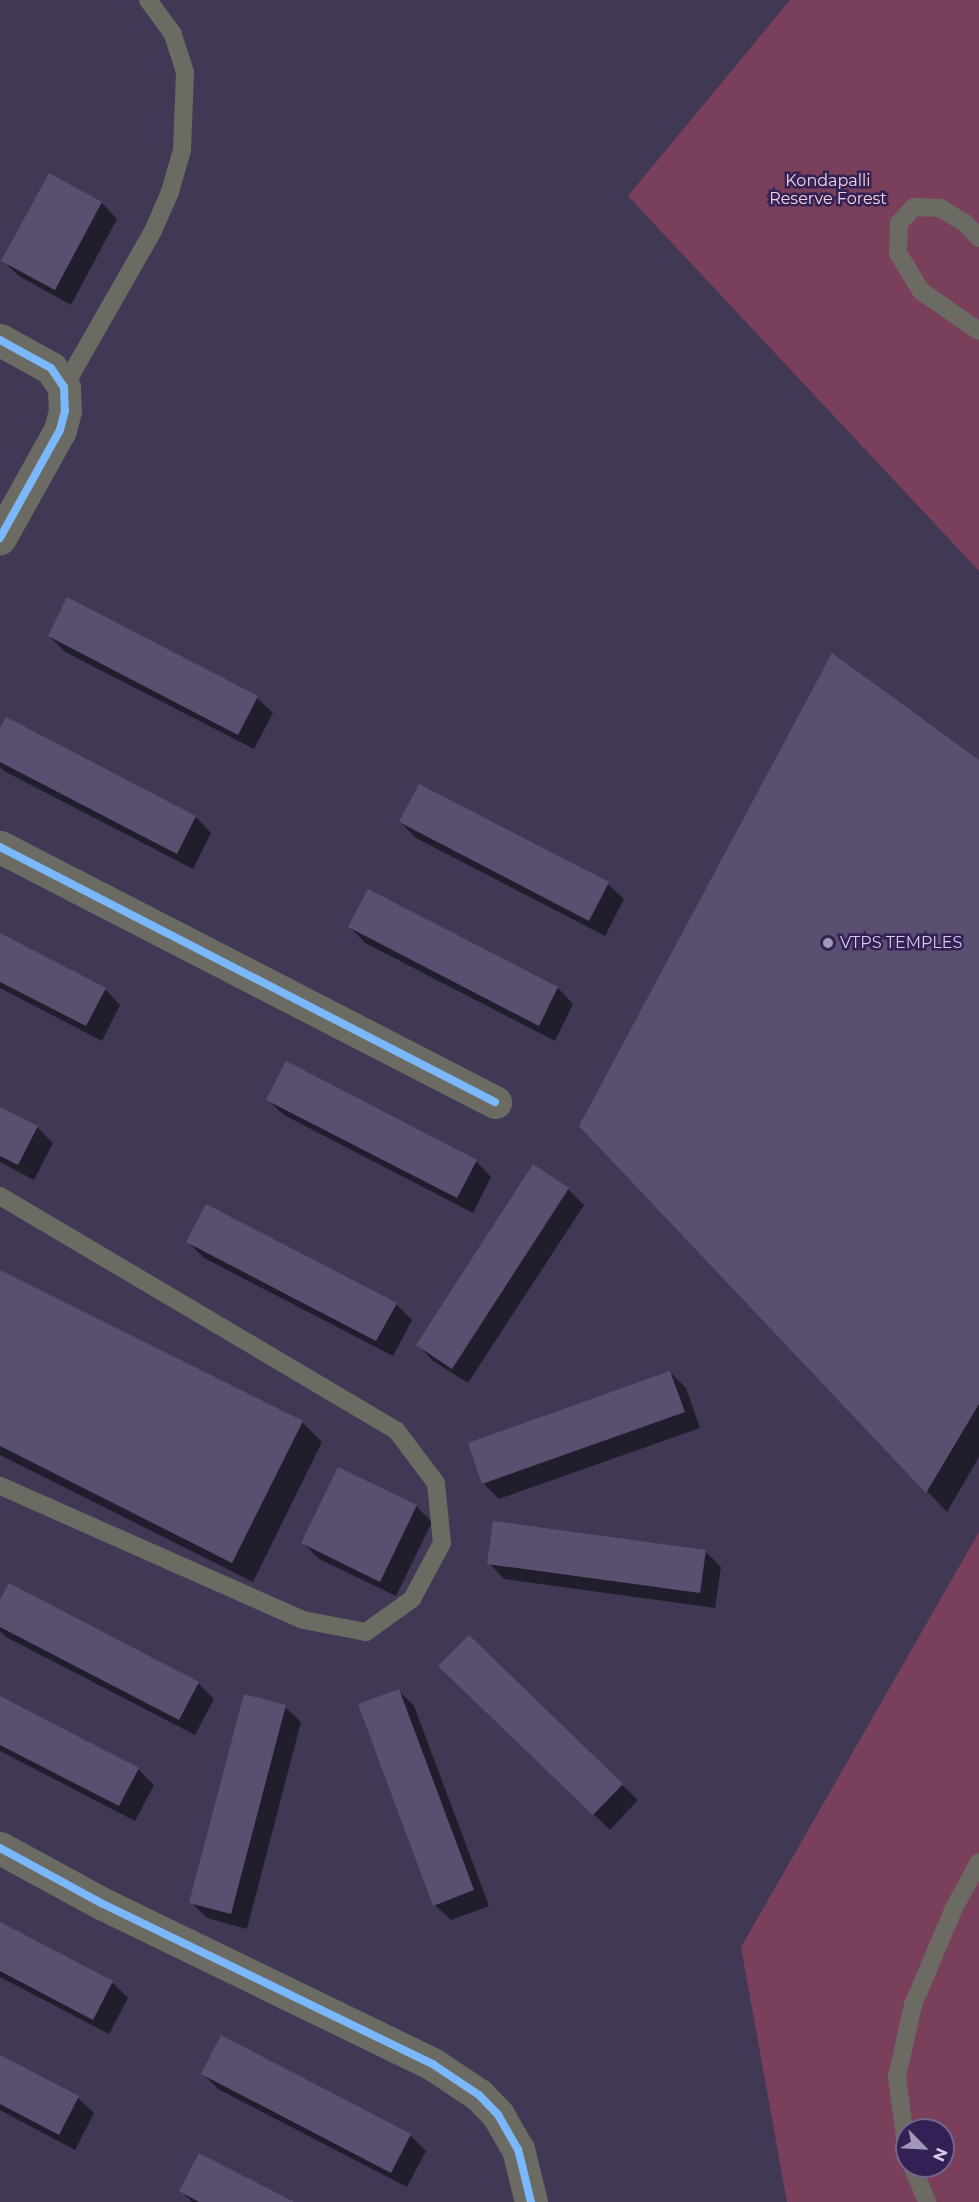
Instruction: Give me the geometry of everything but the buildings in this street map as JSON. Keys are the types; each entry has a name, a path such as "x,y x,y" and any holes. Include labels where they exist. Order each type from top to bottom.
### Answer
{"street":[{"path":"0,340 51,368 64,387 65,411 60,430 0,538"},
{"path":"0,847 495,1102"},
{"path":"0,1848 101,1903 434,2065 479,2095 498,2115 518,2150 531,2202"}],"lane":[{"path":"64,387 153,231 170,192 182,150 184,72 173,34 148,0"},
{"path":"979,238 965,223 939,208 914,207 898,223 898,253 921,291 979,331"},
{"path":"0,1196 396,1430 436,1483 442,1543 412,1599 366,1632 303,1620 0,1486"},
{"path":"902,2118 897,2077 913,2005 954,1908 979,1862"},
{"path":"917,2178 927,2202"}],"green space":[{"name":"Kondapalli Reserve Forest","path":"790,0 979,0 979,571 628,196"},
{"path":"979,1532 979,2202 787,2202 741,1947"}],"cycle path":[{"path":"0,340 51,368 64,387 65,411 60,430 0,538"},
{"path":"0,847 495,1102"},
{"path":"0,1848 101,1903 434,2065 479,2095 498,2115 518,2149 531,2202"}],"place":[{"name":"VTPS TEMPLES","path":"828,943"}]}
